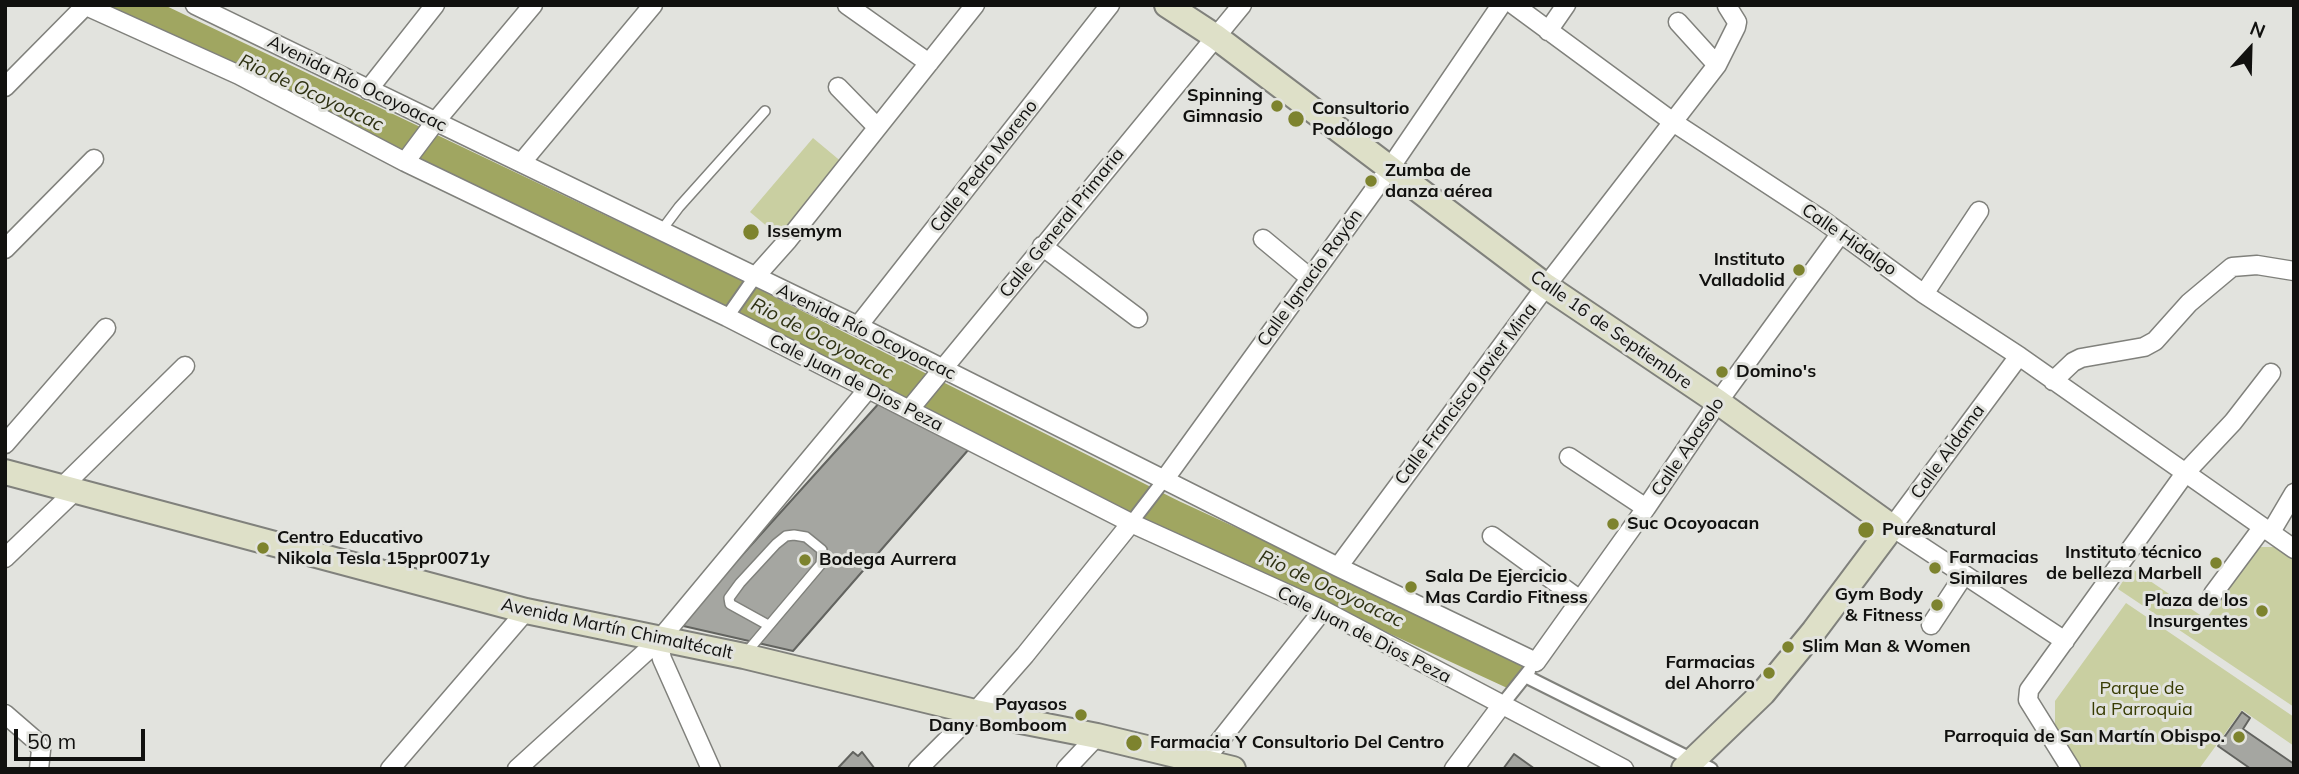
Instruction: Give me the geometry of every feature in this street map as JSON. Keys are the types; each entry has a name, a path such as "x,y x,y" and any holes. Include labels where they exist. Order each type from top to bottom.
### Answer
{"main road":[{"name":"Calle 16 de Septiembre","path":"1167,5 1216,37 1546,286 1718,402 1892,527"},
{"name":"Avenida Martín Chimaltécalt","path":"5,472 526,611 744,656 975,712 1097,736 1222,767"},
{"name":"Calle Aldama","path":"1696,766 1763,693 1814,631 1892,527"}],"street":[{"name":"Avenida Río Ocoyoacac","path":"195,5 368,90 432,125 523,162 661,231 752,281 858,326 939,375 1338,567 1531,669"},
{"path":"368,90 435,5"},
{"path":"407,159 432,125 533,5"},
{"path":"523,162 653,5"},
{"path":"846,5 929,63"},
{"path":"729,314 752,281 975,5"},
{"name":"Calle Pedro Moreno","path":"858,326 1110,5"},
{"name":"Calle General Primaria","path":"911,408 1242,5"},
{"name":"Calle Ignacio Rayón","path":"1161,484 1390,168 1501,5"},
{"name":"Calle Hidalgo","path":"1514,5 1672,122 1841,233 1924,294 2018,356 2294,549"},
{"path":"1548,31 1566,5"},
{"path":"5,87 84,6"},
{"name":"Cale Juan de Dios Peza","path":"84,6 239,75 729,314 869,389 1133,521 1323,610 1624,769"},
{"name":"Calle Francisco Javier Mina","path":"1338,567 1546,286 1717,65 1737,27 1737,22 1727,6"},
{"path":"1678,22 1717,65"},
{"path":"838,87 877,127"},
{"path":"5,249 94,159"},
{"path":"1924,294 1979,211"},
{"name":"Calle Abasolo","path":"1531,669 1718,402 1841,233"},
{"path":"1263,239 1310,278"},
{"path":"1042,246 1138,318"},
{"path":"2053,381 2081,358 2144,347 2155,341 2189,303 2232,267 2257,265 2294,271"},
{"path":"5,444 106,328"},
{"name":"Calle Aldama","path":"1892,527 2018,356"},
{"path":"5,558 185,366"},
{"path":"2071,769 2027,696 2029,690 2186,472 2233,422 2271,373"},
{"path":"517,769 660,639 869,389"},
{"path":"1569,457 1646,508"},
{"path":"918,769 975,712 1026,655 1161,484"},
{"path":"2213,594 2294,493"},
{"name":"Calle 16 de Septiembre","path":"1892,527 2065,641"},
{"path":"1492,536 1580,600"},
{"path":"1931,625 1964,575"},
{"path":"1222,767 1323,610"},
{"path":"390,769 526,611"},
{"path":"660,639 662,659 711,769"},
{"path":"1454,769 1531,669 1696,766"},
{"path":"5,714 35,740 41,750 39,769"},
{"path":"1066,769 1097,736"}],"lane":[{"path":"661,231 679,207 765,111"},
{"path":"744,656 821,564 822,550 806,537 794,534 786,536 729,598 730,604 768,625"}],"green space":[{"path":"813,138 843,163 782,239 750,212"},
{"path":"2257,547 2275,547 2294,559 2294,707 2118,589 2131,568 2206,619"},
{"name":"Parque de la Parroquia","path":"2126,603 2294,717 2294,746 2242,710 2199,769 2080,769 2055,730 2055,701"}],"building":[{"name":"Bodega Aurrera","path":"881,401 969,449 793,651 679,625"},
{"name":"Parroquia de San Martín Obispo.","path":"2242,712 2250,718 2243,729 2294,764 2294,769 2251,769 2218,746"},
{"path":"853,752 858,756 862,752 875,769 837,769"},
{"path":"1514,754 1535,769 1503,769"}],"waterway":[{"name":"Rio de Ocoyoacac","path":"127,5 723,289 1171,515 1515,674"}],"place":[{"name":"Spinning Gimnasio","path":"1277,106"},
{"name":"Consultorio Podólogo","path":"1296,119"},
{"name":"Zumba de danza aérea","path":"1371,181"},
{"name":"Issemym","path":"751,232"},
{"name":"Instituto Valladolid","path":"1799,270"},
{"name":"Domino's","path":"1722,372"},
{"name":"Suc Ocoyoacan","path":"1613,524"},
{"name":"Pure&natural","path":"1866,530"},
{"name":"Centro Educativo Nikola Tesla 15ppr0071y","path":"263,548"},
{"name":"Bodega Aurrera","path":"805,560"},
{"name":"Instituto técnico de belleza Marbell","path":"2216,563"},
{"name":"Farmacias Similares","path":"1935,568"},
{"name":"Sala De Ejercicio Mas Cardio Fitness","path":"1411,587"},
{"name":"Gym Body & Fitness","path":"1937,605"},
{"name":"Plaza de los Insurgentes","path":"2262,611"},
{"name":"Slim Man & Women","path":"1788,647"},
{"name":"Farmacias del Ahorro","path":"1769,673"},
{"name":"Payasos Dany Bomboom","path":"1081,715"},
{"name":"Parroquia de San Martín Obispo.","path":"2239,737"},
{"name":"Farmacia Y Consultorio Del Centro","path":"1134,743"}]}
